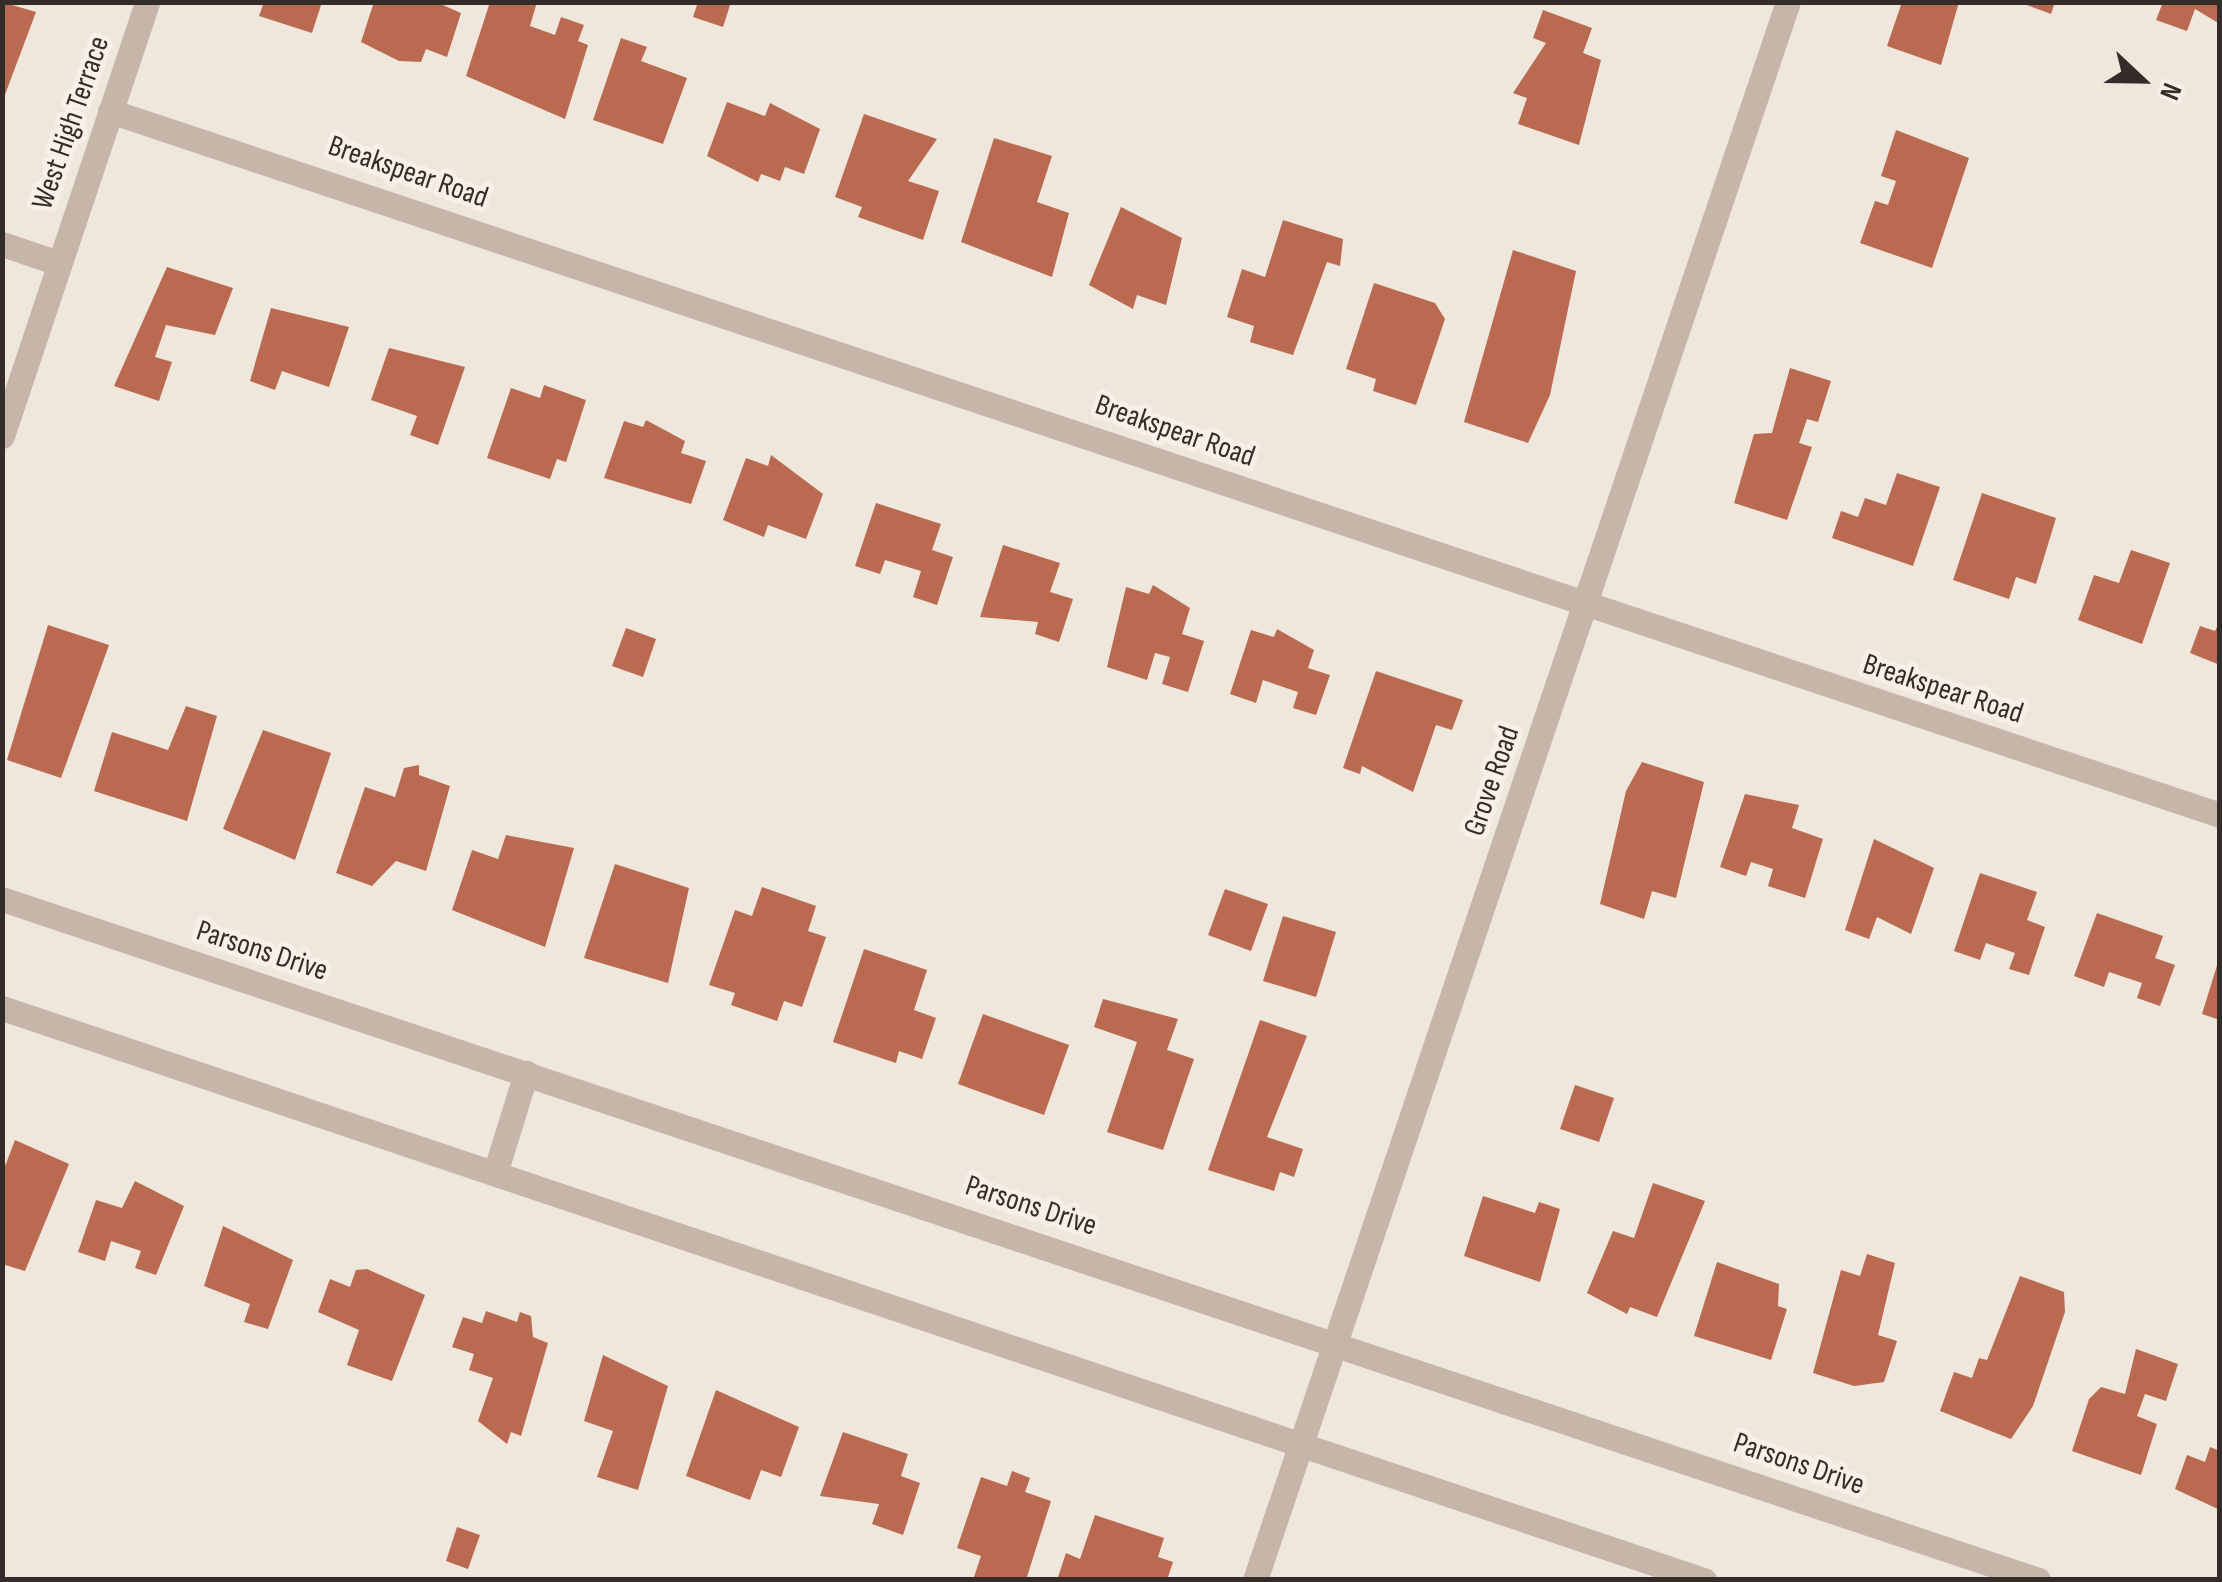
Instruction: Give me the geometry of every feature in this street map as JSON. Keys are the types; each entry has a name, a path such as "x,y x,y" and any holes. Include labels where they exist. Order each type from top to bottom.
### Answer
{"street":[{"name":"West High Terrace","path":"2,436 146,2"},
{"name":"Grove Road","path":"1256,1580 1788,2"},
{"name":"Breakspear Road","path":"110,112 2220,815"},
{"path":"2,244 58,263"},
{"name":"Parsons Drive","path":"2,899 1336,1342 2038,1580"},
{"path":"2,1008 1704,1580"},
{"path":"495,1173 526,1073"}],"building":[{"path":"2,2 36,12 3,100 2,100"},
{"path":"264,2 322,2 312,33 259,16"},
{"path":"374,2 436,2 461,13 447,57 426,49 421,62 399,61 361,42"},
{"path":"490,2 537,2 530,26 555,35 561,17 584,25 578,41 588,45 565,119 466,76"},
{"path":"698,2 731,2 723,27 693,17"},
{"path":"1902,2 1959,2 1941,65 1887,46"},
{"path":"2019,2 2055,2 2051,14"},
{"path":"2163,2 2220,2 2220,24 2195,9 2187,31 2156,20"},
{"path":"1543,10 1592,28 1583,53 1601,60 1579,145 1518,124 1527,98 1513,93 1546,43 1533,38"},
{"path":"621,38 647,47 641,61 687,78 663,144 593,120"},
{"path":"727,102 765,116 770,103 820,129 804,174 785,167 780,181 761,174 758,182 707,156"},
{"path":"864,114 937,139 908,181 939,191 923,240 858,217 862,207 835,197"},
{"path":"1896,130 1969,158 1932,268 1860,243 1875,201 1888,205 1896,181 1881,176"},
{"path":"994,138 1052,156 1037,202 1069,213 1052,277 961,242"},
{"path":"1121,207 1182,238 1166,305 1137,295 1133,309 1089,285"},
{"path":"1283,220 1343,239 1340,266 1327,262 1293,355 1250,342 1254,326 1227,317 1242,269 1265,277"},
{"path":"1513,250 1576,271 1550,395 1528,443 1464,422"},
{"path":"167,267 233,288 215,335 166,325 155,357 172,362 159,401 114,386"},
{"path":"1374,283 1435,303 1445,319 1416,405 1373,391 1376,379 1346,369"},
{"path":"271,308 349,327 329,387 282,371 275,390 250,381"},
{"path":"389,348 465,367 438,445 410,435 417,416 371,400"},
{"path":"1790,368 1831,381 1818,422 1807,419 1799,443 1812,447 1787,520 1734,503 1754,434 1772,433"},
{"path":"544,385 586,400 566,462 557,459 550,479 487,458 511,388 540,398"},
{"path":"646,420 685,441 681,453 706,461 691,504 604,478 624,421 643,427"},
{"path":"771,455 823,494 806,539 768,525 764,537 723,520 746,458 768,466"},
{"path":"1897,473 1940,487 1913,566 1832,538 1841,511 1858,517 1865,498 1886,505"},
{"path":"1982,493 2056,518 2036,584 2016,577 2009,599 1953,580"},
{"path":"876,503 941,524 932,550 953,557 937,605 913,597 921,571 885,560 880,574 855,566"},
{"path":"1003,545 1060,563 1050,592 1073,599 1059,642 1035,634 1038,622 980,617"},
{"path":"2131,550 2170,563 2142,644 2078,620 2094,575 2119,583"},
{"path":"1153,585 1190,608 1182,634 1204,641 1188,692 1162,684 1170,657 1155,653 1147,680 1107,667 1126,587 1149,594"},
{"path":"2220,621 2220,665 2190,653 2200,626 2215,631"},
{"path":"48,625 109,645 61,778 7,760"},
{"path":"626,628 656,639 643,677 612,666"},
{"path":"1277,629 1314,650 1308,668 1330,675 1316,715 1293,708 1298,692 1263,680 1256,703 1230,694 1251,630 1274,637"},
{"path":"1376,671 1463,700 1452,730 1436,725 1413,792 1362,766 1360,774 1343,768"},
{"path":"186,706 217,716 187,821 94,791 112,732 168,750"},
{"path":"263,730 331,753 295,860 223,829"},
{"path":"1642,762 1704,782 1676,898 1652,891 1644,919 1600,904 1626,791"},
{"path":"419,765 419,775 450,786 426,871 396,861 372,886 336,873 365,787 395,797 404,768"},
{"path":"1745,794 1799,805 1792,828 1823,839 1805,898 1768,886 1773,869 1751,862 1746,876 1720,867"},
{"path":"506,835 574,848 545,947 452,910 472,850 498,859"},
{"path":"1874,839 1934,868 1911,934 1877,917 1869,939 1845,930"},
{"path":"615,864 689,888 668,983 584,958"},
{"path":"1980,873 2037,892 2027,920 2045,927 2029,975 2009,969 2015,953 1986,943 1980,960 1954,951"},
{"path":"762,887 816,906 808,931 826,937 802,1007 784,1001 777,1021 731,1005 735,993 709,985 735,910 752,916"},
{"path":"1225,889 1268,904 1251,951 1208,935"},
{"path":"2097,913 2163,936 2155,958 2175,965 2160,1006 2137,998 2142,983 2109,972 2104,987 2074,976"},
{"path":"1283,916 1336,932 1316,997 1263,981"},
{"path":"864,949 927,970 914,1010 936,1018 922,1059 899,1051 896,1063 833,1042"},
{"path":"2220,959 2220,1020 2202,1014"},
{"path":"1103,999 1178,1019 1167,1050 1194,1059 1163,1150 1107,1132 1137,1042 1094,1027"},
{"path":"983,1014 1069,1045 1044,1115 958,1084"},
{"path":"1260,1020 1307,1036 1267,1137 1303,1149 1294,1177 1280,1172 1274,1191 1208,1170"},
{"path":"1575,1085 1614,1098 1599,1142 1560,1129"},
{"path":"15,1140 69,1164 25,1271 2,1264 2,1174"},
{"path":"135,1181 184,1206 156,1275 135,1268 141,1251 111,1241 105,1261 78,1252 96,1200 122,1208"},
{"path":"1653,1183 1705,1201 1657,1317 1630,1307 1627,1314 1587,1293 1613,1231 1634,1238"},
{"path":"1483,1196 1535,1213 1539,1202 1560,1209 1540,1282 1464,1256"},
{"path":"223,1226 293,1260 268,1329 244,1322 250,1304 204,1286"},
{"path":"1867,1254 1895,1263 1878,1335 1897,1341 1884,1382 1854,1386 1813,1373 1841,1270 1860,1276"},
{"path":"1717,1262 1779,1284 1778,1306 1787,1309 1771,1360 1694,1336"},
{"path":"367,1269 425,1295 392,1381 347,1365 359,1330 318,1312 330,1279 350,1287 356,1270"},
{"path":"2020,1276 2064,1292 2065,1312 2033,1406 2011,1439 1940,1411 1954,1372 1972,1378 1979,1358 1987,1360"},
{"path":"486,1311 517,1322 520,1312 531,1316 533,1337 548,1343 521,1436 511,1432 507,1444 478,1421 493,1378 469,1370 474,1354 452,1347 463,1317 482,1323"},
{"path":"2136,1349 2178,1364 2166,1401 2145,1394 2137,1416 2157,1424 2141,1475 2072,1451 2089,1399 2101,1387 2125,1394"},
{"path":"603,1355 668,1386 638,1490 597,1477 613,1431 584,1421"},
{"path":"716,1390 799,1427 781,1477 761,1470 750,1500 686,1476"},
{"path":"843,1432 908,1454 901,1476 920,1483 903,1535 872,1524 879,1504 820,1496"},
{"path":"2210,1447 2220,1451 2220,1510 2175,1489 2187,1455 2205,1462"},
{"path":"1012,1471 1030,1478 1025,1492 1051,1501 1026,1580 973,1580 981,1556 957,1548 981,1477 1007,1486"},
{"path":"1095,1515 1164,1538 1158,1557 1173,1562 1167,1580 1057,1580 1066,1553 1080,1559"},
{"path":"457,1527 480,1535 468,1569 446,1561"}]}
